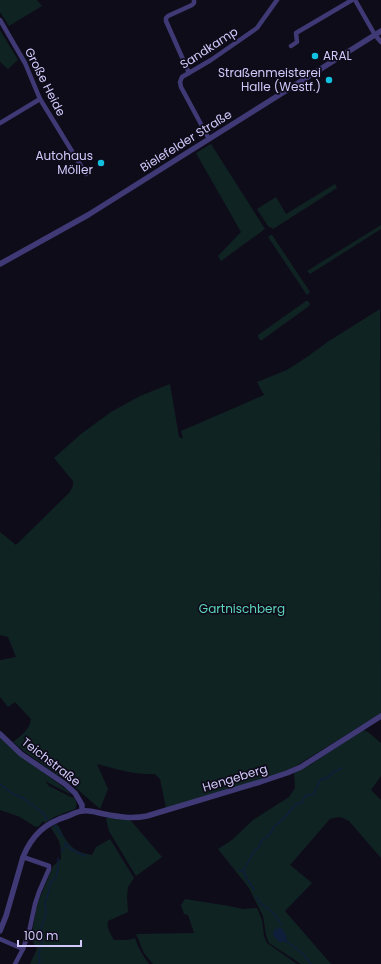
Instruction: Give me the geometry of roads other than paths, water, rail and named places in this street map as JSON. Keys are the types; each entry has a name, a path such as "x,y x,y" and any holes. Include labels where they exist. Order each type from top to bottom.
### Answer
{"street":[{"path":"189,73 166,18 192,5 194,0"},
{"name":"Sandkamp","path":"210,139 181,87 180,82 182,77 211,60 257,28 277,0"},
{"path":"291,46 297,42 296,33 354,0 375,35 381,42"},
{"name":"Große Heide","path":"0,20 25,63 40,99 86,174"},
{"name":"Bielefelder Straße","path":"0,264 88,215 381,31"},
{"path":"0,123 40,99"},
{"name":"Hengeberg","path":"82,811 129,818 139,817 161,812 272,779 301,767 381,716"},
{"name":"Teichstraße","path":"0,734 21,754 65,784 75,793 82,805 82,811"},
{"path":"0,930 6,916 23,857 31,841 46,826 59,819 82,811"},
{"path":"15,964 23,949 29,932 35,904 49,869 49,866 23,857"},
{"path":"0,939 23,949"}],"water":[{"path":"280,927 286,935 287,942 279,942 273,935 273,932"}],"waterway":[{"path":"243,871 255,850 260,846 261,841 268,836 273,828 295,805 302,802 305,796 314,794 320,780 329,777 333,772 342,768"},
{"path":"0,784 13,794 23,798 43,813 47,819"},
{"path":"54,825 62,836"},
{"path":"65,843 69,848 85,856"},
{"path":"62,851 66,844"},
{"path":"38,964 40,961 39,953 42,943 39,935 46,913 45,902 50,883 56,877 58,858"},
{"path":"239,870 244,872 254,890"},
{"path":"257,898 262,905 269,909 278,918 281,924"},
{"path":"286,941 303,954 311,964"}],"place":[{"name":"ARAL","path":"315,56"},
{"name":"Straßenmeisterei Halle (Westf.)","path":"329,80"},
{"name":"Autohaus Möller","path":"101,163"}],"park label":[{"name":"Gartnischberg","path":"242,609"}]}
